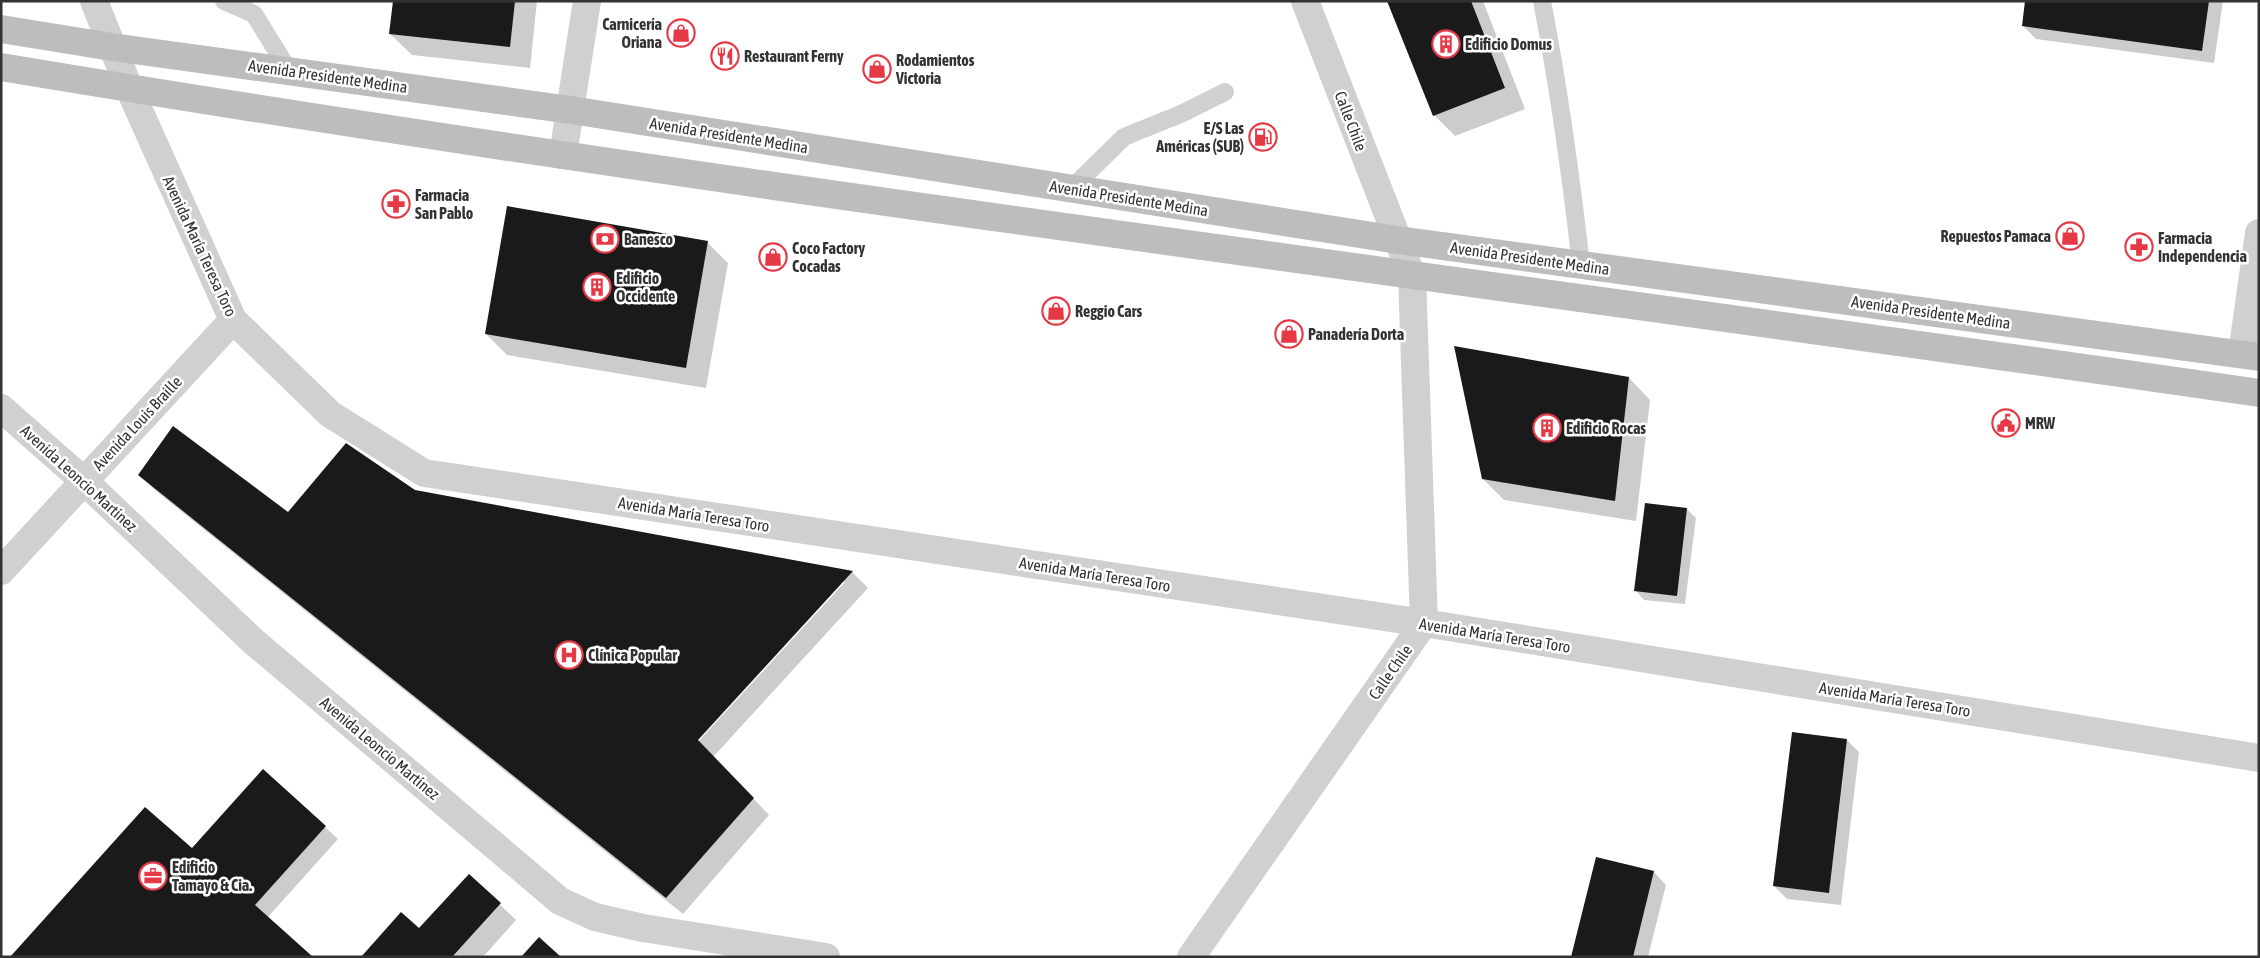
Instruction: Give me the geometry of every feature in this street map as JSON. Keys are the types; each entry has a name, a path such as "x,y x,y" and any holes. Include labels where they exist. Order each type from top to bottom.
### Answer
{"street":[{"name":"Avenida María Teresa Toro","path":"94,1 129,88 233,320 330,414 424,473 1424,623 2259,758"},
{"path":"563,154 587,1"},
{"name":"Calle Chile","path":"1305,1 1412,276"},
{"name":"Avenida Presidente Medina","path":"1,29 112,47 571,110 1398,240 2250,355"},
{"name":"Avenida Presidente Medina","path":"1,67 563,154 1412,276 2259,393"},
{"path":"2250,355 2259,233"},
{"path":"1412,276 1424,623"},
{"name":"Avenida Louis Braille","path":"1,571 233,320"},
{"name":"Avenida Leoncio Martínez","path":"1,408 84,481 254,642 560,901 595,917 643,928 826,957"},
{"name":"Calle Chile","path":"1191,957 1424,623"}],"lane":[{"path":"224,1 254,14 289,71"},
{"path":"1542,1 1571,174 1581,265"},
{"path":"1071,189 1124,137 1183,113 1225,92"}],"building":[{"path":"393,1 515,1 510,47 389,34"},
{"name":"Edificio Domus","path":"1387,1 1471,1 1505,88 1433,116"},
{"path":"2025,1 2209,1 2202,51 2022,26"},
{"name":"Edificio Occidente","path":"507,206 708,241 686,368 485,334"},
{"name":"Edificio Rocas","path":"1454,346 1629,377 1615,501 1482,479"},
{"name":"Clínica Popular","path":"173,426 288,512 346,443 415,490 853,571 698,740 754,798 666,898 138,475"},
{"path":"1645,503 1687,508 1677,596 1634,591"},
{"path":"1792,732 1847,739 1829,893 1773,886"},
{"name":"Edificio Tamayo & Cia.","path":"263,769 326,826 255,905 313,957 10,957 145,807 192,848"},
{"path":"1596,857 1654,871 1633,957 1571,957"},
{"path":"469,874 501,903 452,957 361,957 401,912 419,928"},
{"path":"539,937 561,957 521,957"}],"place":[{"name":"Carnicería Oriana","path":"681,33"},
{"name":"Edificio Domus","path":"1446,44"},
{"name":"Restaurant Ferny","path":"725,56"},
{"name":"Rodamientos Victoria","path":"877,69"},
{"name":"E/S Las Américas (SUB)","path":"1263,137"},
{"name":"Farmacia San Pablo","path":"396,204"},
{"name":"Repuestos Pamaca","path":"2070,236"},
{"name":"Banesco","path":"605,239"},
{"name":"Farmacia Independencia","path":"2139,247"},
{"name":"Coco Factory Cocadas","path":"773,257"},
{"name":"Edificio Occidente","path":"597,287"},
{"name":"Reggio Cars","path":"1056,311"},
{"name":"Panadería Dorta","path":"1289,334"},
{"name":"MRW","path":"2006,423"},
{"name":"Edificio Rocas","path":"1547,428"},
{"name":"Clínica Popular","path":"569,655"},
{"name":"Edificio Tamayo & Cia.","path":"153,876"}]}
